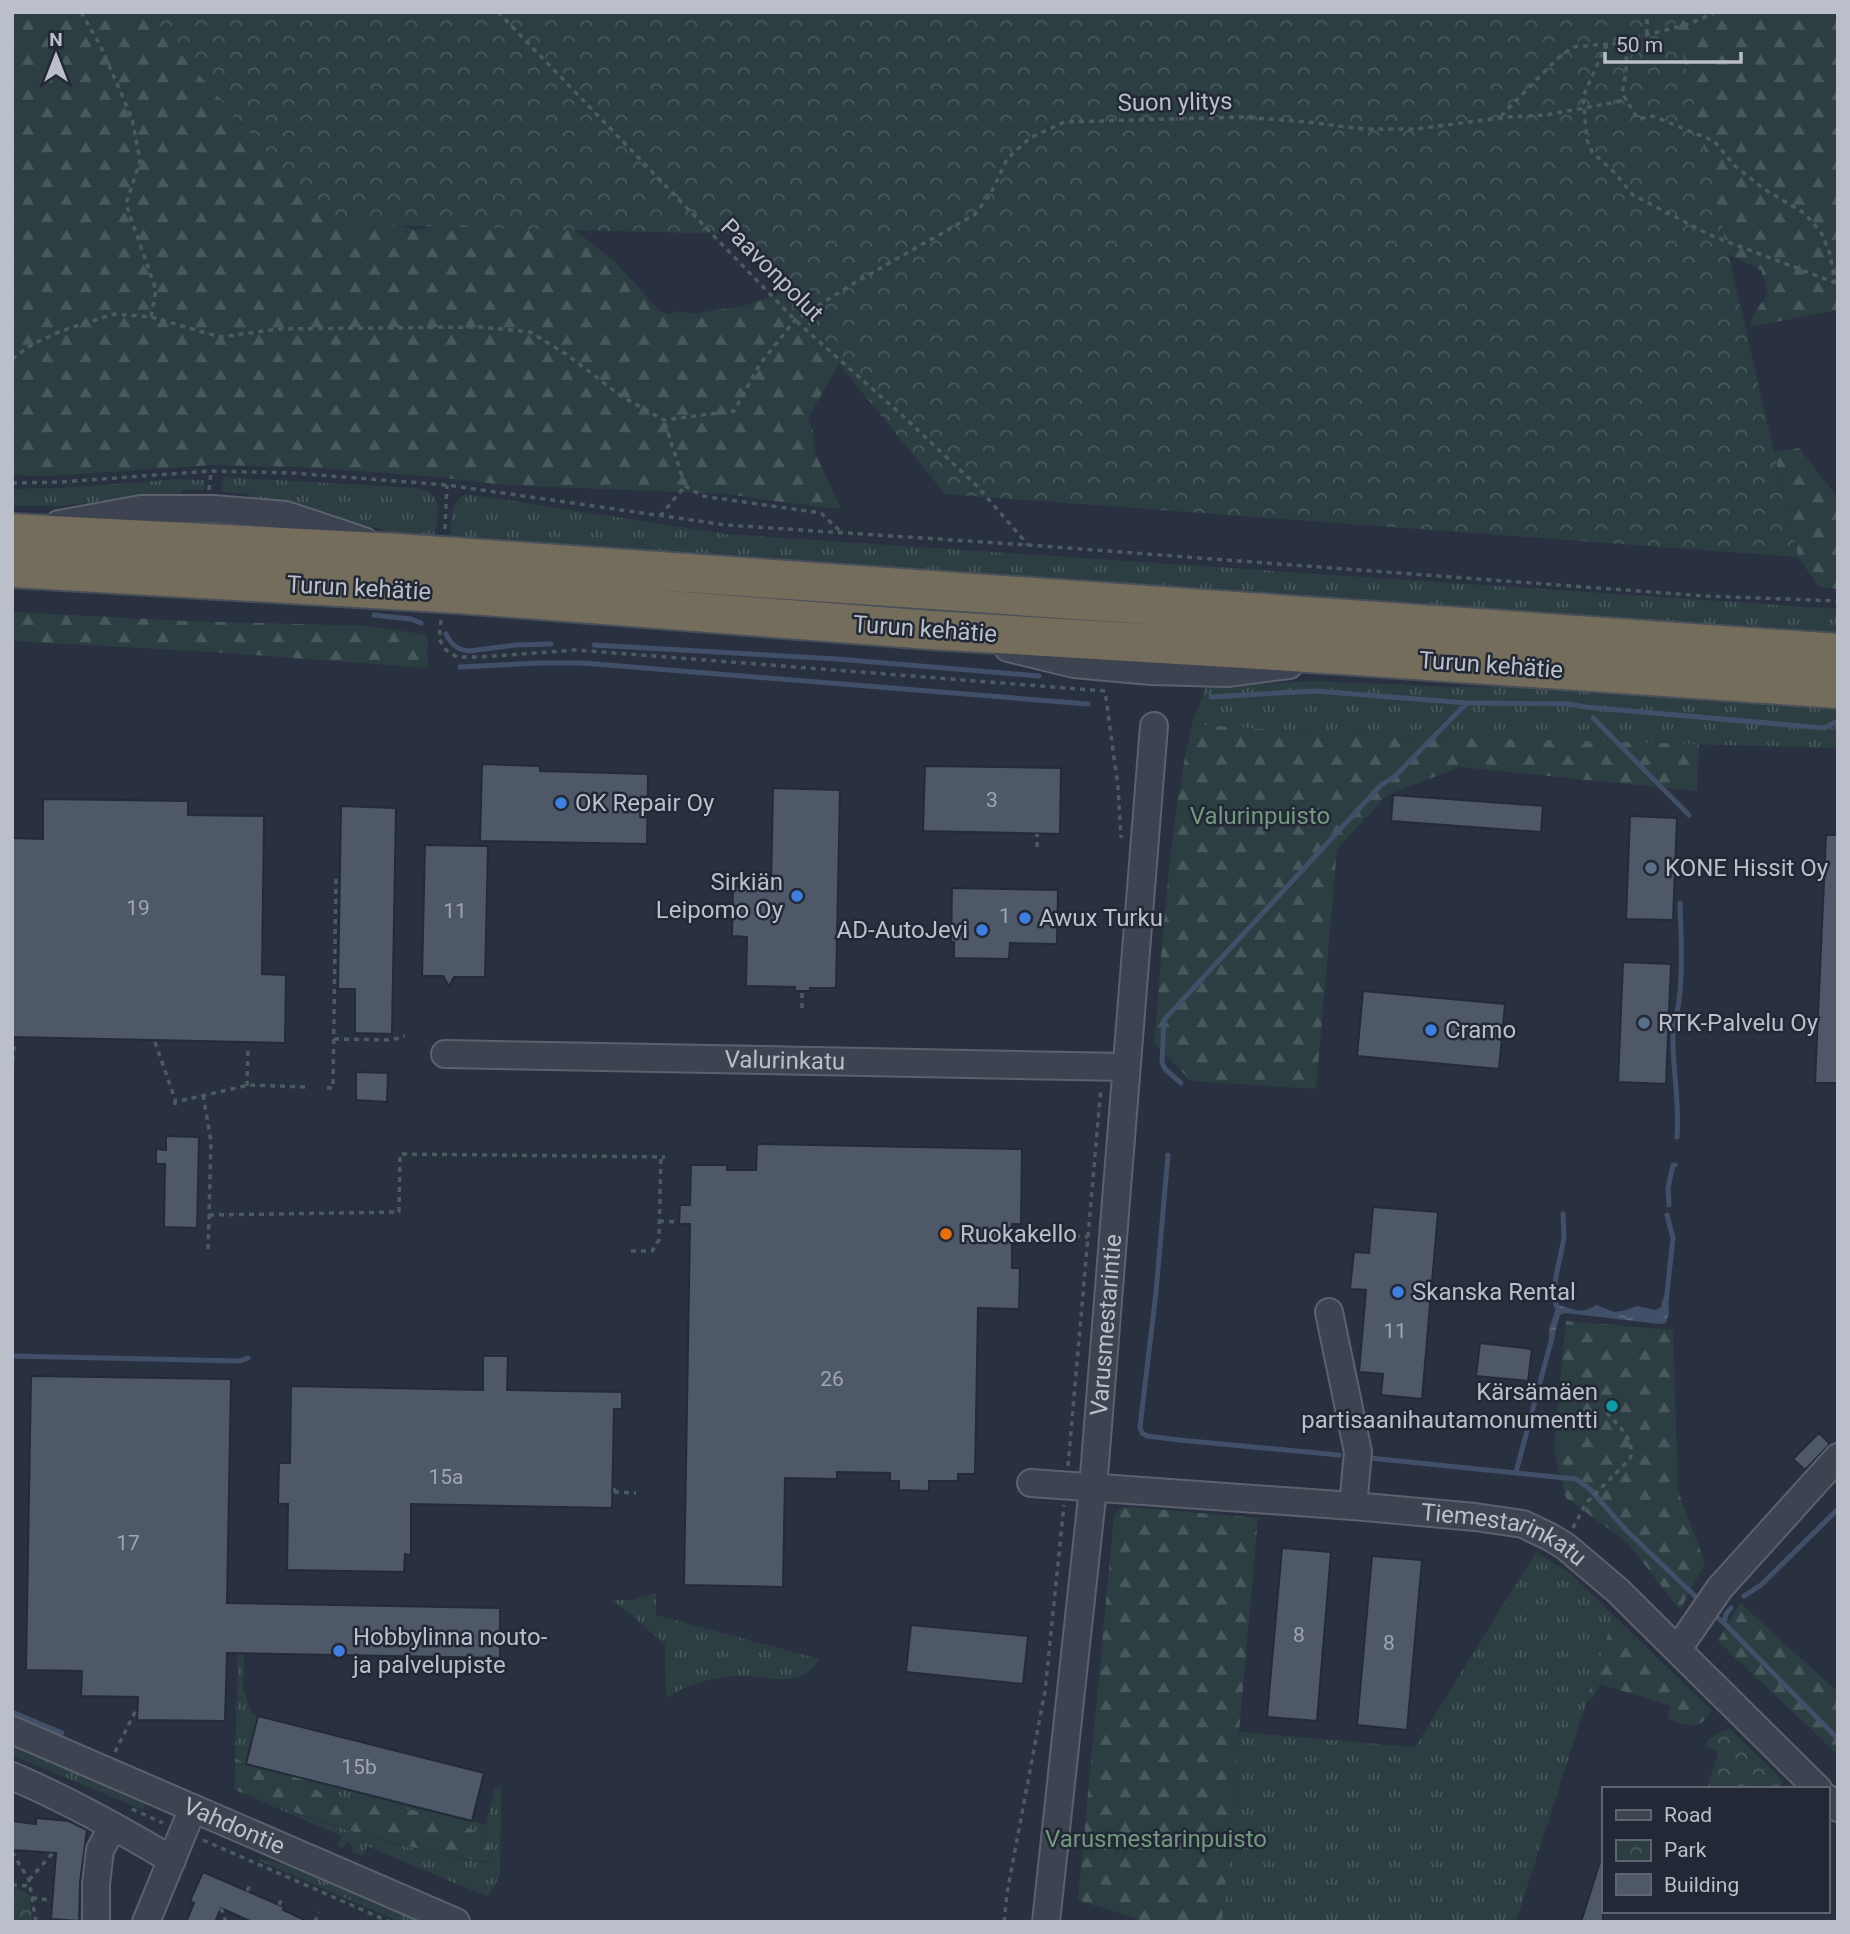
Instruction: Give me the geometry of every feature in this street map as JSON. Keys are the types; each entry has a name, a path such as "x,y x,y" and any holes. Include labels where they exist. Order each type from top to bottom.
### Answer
{"highway":[{"name":"Turun kehätie","path":"12,532 399,553 1745,664 1838,689"},
{"name":"Turun kehätie","path":"12,568 459,594 931,631 1357,656 1745,664 1838,653"}],"street":[{"name":"Varusmestarintie","path":"1046,1922 1093,1488 1154,726"},
{"name":"Valurinkatu","path":"445,1054 1126,1068"},
{"path":"1329,1312 1358,1452 1353,1506"},
{"path":"1678,1649 1719,1589 1838,1457"},
{"name":"Tiemestarinkatu","path":"1031,1483 1353,1506 1523,1524 1576,1554 1617,1590 1816,1787"},
{"name":"Vahdontie","path":"12,1730 456,1922"},
{"path":"15,1785 45,1790 172,1860"},
{"path":"146,1922 193,1808"},
{"path":"96,1922 96,1884 100,1850 113,1826"}],"path":[{"path":"81,12 100,45 132,118 140,161 126,204 156,290 151,317"},
{"name":"Paavonpolut","path":"498,12 794,320 904,417 978,488 1028,545"},
{"path":"1647,12 1647,34"},
{"path":"1716,12 1689,24 1605,47 1583,97 1587,140 1592,152 1615,173 1633,195 1710,235 1837,283"},
{"path":"1626,40 1626,72 1622,93 1638,119 1653,116 1714,141 1735,166 1764,189 1804,213 1821,232 1837,283"},
{"path":"1499,118 1558,58 1573,47 1616,44"},
{"name":"Suon ylitys","path":"794,320 974,215 990,195 1007,159 1030,138 1064,122 1242,117 1364,129 1416,129 1546,115 1627,100"},
{"path":"12,359 33,344 61,331 114,314 151,317 219,337 279,329 481,327 530,332 566,354 621,396 664,420 734,411 760,364 794,320"},
{"path":"664,420 685,486 702,496 821,513 842,533"},
{"path":"12,482 61,482 211,471 292,472 447,485 726,525 1704,596 1838,601"},
{"path":"208,497 211,471"},
{"path":"445,539 447,485"},
{"path":"660,516 685,486"},
{"path":"1037,834 1037,848"},
{"path":"327,1087 333,1087 336,874"},
{"path":"802,1008 803,991"},
{"path":"334,1039 392,1040 405,1036"},
{"path":"155,1042 176,1103 247,1086 307,1087"},
{"path":"12,1071 14,1046"},
{"path":"247,1086 248,1046"},
{"path":"203,1096 211,1141 208,1253"},
{"path":"209,1215 399,1212 400,1154 663,1157 659,1240 652,1251 631,1251"},
{"path":"659,1221 677,1222"},
{"path":"1015,1233 1088,1237"},
{"path":"1586,1503 1630,1459 1633,1450 1620,1428 1606,1412 1612,1406"},
{"path":"614,1490 636,1493"},
{"path":"115,1752 137,1708"},
{"path":"29,1880 57,1848"},
{"path":"12,1852 29,1880 36,1922"},
{"path":"247,1891 252,1882"},
{"path":"12,1885 30,1886"},
{"path":"279,1905 283,1896"},
{"path":"32,1898 52,1900"},
{"path":"220,1908 226,1922"},
{"path":"315,1922 319,1912"}],"green space":[{"path":"12,12 179,12 203,51 237,120 264,142 396,224 413,230 514,213 568,225 614,261 660,311 668,314 679,311 692,314 747,305 797,289 845,353 808,418 813,431 815,453 841,509 728,494 504,485 428,476 300,467 212,465 49,476 12,475"},
{"path":"144,12 1673,12 1798,557 945,494 733,234 330,224"},
{"path":"1621,12 1838,12 1838,310 1750,327 1752,317 1768,293 1761,270 1621,200"},
{"path":"1799,448 1838,498 1838,589 1819,587 1798,557 1774,452"},
{"path":"223,477 416,488 426,491 436,500 438,513 434,538 404,535 324,515 248,502 249,494 221,492"},
{"path":"205,480 204,490 183,490 178,498 148,496 58,506 12,506 12,489"},
{"path":"467,494 726,534 1838,609 1838,637 893,568 450,539 454,507 461,497"},
{"path":"12,612 186,621 370,626 427,635 428,668 12,641"},
{"path":"1316,681 1452,687 1564,686 1838,706 1838,748 1346,735 1192,724 1206,686"},
{"name":"Valurinpuisto","path":"1192,724 1346,735 1699,744 1697,791 1460,767 1387,795 1337,849 1316,1089 1191,1081 1154,1043 1172,842"},
{"path":"1566,1321 1673,1330 1678,1491 1705,1563 1680,1610 1627,1542 1566,1498 1554,1451"},
{"name":"Varusmestarinpuisto","path":"1130,1507 1258,1518 1222,1922 1146,1922 1078,1900 1114,1516 1119,1509"},
{"path":"1536,1552 1572,1575 1614,1616 1516,1922 1222,1922 1239,1732 1415,1747"},
{"path":"656,1593 656,1615 819,1659 812,1669 792,1678 725,1677 690,1686 666,1698 665,1644 613,1600 632,1600"},
{"path":"1740,1603 1838,1692 1838,1755 1718,1641"},
{"path":"1614,1616 1711,1710 1703,1722 1692,1725 1680,1723 1667,1718 1671,1706 1600,1684 1593,1698 1586,1702"},
{"path":"238,1653 244,1653 243,1689 252,1714 258,1716 246,1764 235,1758"},
{"path":"1730,1729 1783,1781 1782,1787 1708,1787 1718,1751 1705,1745 1709,1739"},
{"path":"12,1742 147,1801 143,1810 12,1755"},
{"path":"235,1758 246,1764 309,1780 307,1787 326,1794 415,1811 458,1823 488,1841 494,1863 427,1851 362,1834 235,1790"},
{"path":"310,1780 486,1825 495,1788 501,1787 500,1875 488,1897 367,1846 363,1856 351,1851 353,1845 347,1842 343,1848 338,1846 342,1836 235,1790 362,1835 474,1861 494,1863 488,1841 468,1827 429,1815 336,1796 308,1786"},
{"path":"261,1859 302,1868 428,1922 400,1922 260,1861"},
{"path":"12,1889 29,1894 32,1922 12,1922"}],"water":[{"path":"1665,1296 1668,1298 1669,1313 1666,1323 1565,1313 1560,1315 1553,1340 1549,1340 1549,1329 1557,1305 1581,1311 1596,1305 1614,1312 1637,1306 1656,1310 1661,1307"}],"building":[{"path":"482,764 540,766 540,771 648,774 647,844 480,841"},
{"path":"925,766 1061,768 1060,834 923,831"},
{"path":"773,788 840,790 836,988 795,991 795,987 746,986 747,937 732,936 733,886 771,887"},
{"path":"1393,795 1543,806 1541,832 1391,821"},
{"path":"43,799 188,801 188,815 264,816 262,974 286,975 285,1043 12,1037 12,838 43,839"},
{"path":"341,806 396,808 392,1034 355,1033 355,989 338,989"},
{"path":"1630,816 1677,818 1673,920 1626,919"},
{"path":"1826,835 1838,835 1838,1083 1815,1083"},
{"path":"425,845 488,846 485,977 454,977 449,986 443,976 422,976"},
{"path":"952,888 1058,890 1057,944 1010,943 1009,959 954,958 954,942 951,942"},
{"path":"1623,962 1671,964 1666,1084 1618,1082"},
{"path":"1363,991 1505,1004 1499,1069 1357,1056"},
{"path":"356,1072 388,1073 387,1102 356,1100"},
{"path":"166,1136 199,1137 197,1228 164,1227 165,1164 156,1164 156,1149 166,1150"},
{"path":"757,1144 1022,1149 1021,1224 1012,1224 1012,1268 1020,1268 1019,1309 978,1308 975,1474 958,1474 958,1481 929,1481 929,1491 899,1490 899,1481 890,1481 890,1473 837,1472 837,1479 785,1478 783,1587 684,1585 690,1224 679,1224 680,1205 690,1205 691,1165 727,1165 727,1170 756,1170"},
{"path":"1373,1207 1438,1212 1422,1399 1381,1395 1383,1374 1359,1372 1366,1290 1350,1289 1354,1252 1369,1253"},
{"path":"1480,1343 1532,1349 1528,1381 1476,1376"},
{"path":"483,1356 508,1356 507,1390 622,1392 622,1409 614,1409 612,1508 411,1504 411,1555 405,1554 404,1572 287,1570 288,1504 278,1504 279,1463 290,1463 291,1386 483,1390"},
{"path":"31,1376 231,1379 227,1603 500,1608 500,1658 227,1653 225,1721 137,1720 138,1697 81,1696 82,1671 26,1670"},
{"path":"1819,1433 1830,1444 1805,1470 1793,1459"},
{"path":"1282,1548 1331,1552 1317,1721 1267,1717"},
{"path":"1372,1556 1422,1560 1407,1730 1357,1725"},
{"path":"911,1625 1028,1636 1023,1684 906,1672"},
{"path":"258,1716 484,1773 472,1821 246,1764"},
{"path":"36,1818 69,1821 87,1830 80,1882 79,1921 51,1919 56,1853 12,1850 12,1821 36,1824"},
{"path":"1600,1862 1602,1863 1603,1922 1581,1922"},
{"path":"203,1872 284,1907 283,1910 309,1922 252,1922 221,1908 215,1922 186,1922 194,1903 190,1901"}],"waterway":[{"path":"374,615 411,619 421,623"},
{"path":"446,634 455,646 469,651 551,644"},
{"path":"594,645 837,659 1039,676"},
{"path":"460,667 583,663 1088,704"},
{"path":"1181,1083 1165,1069 1162,1062 1164,1020 1381,785 1395,776 1467,703 1315,691 1211,697"},
{"path":"1467,703 1569,704 1824,728 1838,721"},
{"path":"1593,718 1689,815"},
{"path":"1677,1137 1673,1033 1681,977 1680,903"},
{"path":"1168,1155 1140,1427 1142,1433 1179,1440 1339,1455"},
{"path":"1669,1205 1668,1188 1675,1165"},
{"path":"1558,1310 1554,1298 1564,1238 1563,1214"},
{"path":"1666,1302 1673,1238 1667,1215"},
{"path":"1516,1472 1553,1334"},
{"path":"12,1356 240,1361 248,1358"},
{"path":"1370,1458 1576,1479 1590,1489 1625,1529 1696,1597"},
{"path":"1744,1596 1761,1585 1838,1509"},
{"path":"1724,1623 1731,1608"},
{"path":"1715,1616 1838,1739"},
{"path":"12,1712 62,1733"}],"place":[{"name":"OK Repair Oy","path":"561,803"},
{"name":"KONE Hissit Oy","path":"1651,868"},
{"name":"Sirkiän Leipomo Oy","path":"797,896"},
{"name":"Awux Turku","path":"1025,918"},
{"name":"AD-AutoJevi","path":"982,930"},
{"name":"RTK-Palvelu Oy","path":"1644,1023"},
{"name":"Cramo","path":"1431,1030"},
{"name":"Ruokakello","path":"946,1234"},
{"name":"Skanska Rental","path":"1398,1292"},
{"name":"Kärsämäen partisaanihautamonumentti","path":"1612,1406"},
{"name":"Hobbylinna nouto- ja palvelupiste","path":"339,1651"}]}
